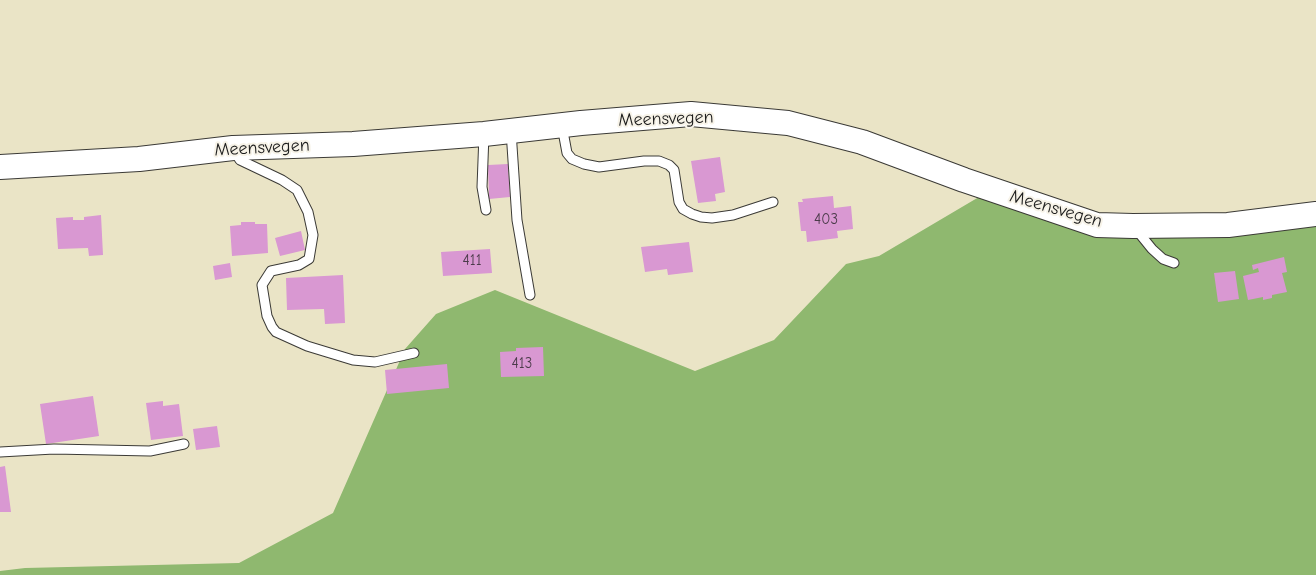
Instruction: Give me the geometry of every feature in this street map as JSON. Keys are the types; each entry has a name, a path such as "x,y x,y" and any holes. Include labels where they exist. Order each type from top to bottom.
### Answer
{"street":[{"name":"Meensvegen","path":"0,167 138,159 233,148 352,144 484,134 581,123 691,114 788,123 862,142 964,180 1097,225 1228,225 1316,214"}],"lane":[{"path":"562,126 567,153 572,159 584,164 599,167 659,161 669,165 674,170 679,202 683,209 692,214 712,218 733,215 773,202"},
{"path":"511,131 517,220 530,295"},
{"path":"484,134 482,187 486,210"},
{"path":"233,148 240,160 282,180 296,190 308,212 314,235 309,259 299,265 271,271 262,285 267,316 276,332 307,346 352,360 375,362 414,353"},
{"path":"1133,226 1163,259 1174,263"},
{"path":"0,452 54,449 150,451 184,444"}],"green space":[{"path":"1006,181 1122,229 1316,221 1316,575 0,575 0,571 25,568 239,563 333,513 405,349 436,314 495,290 695,371 774,340 846,264 879,256"}],"building":[{"path":"720,157 725,192 715,194 716,201 698,203 691,161"},
{"path":"508,164 510,197 489,199 488,165"},
{"path":"833,196 834,208 851,206 853,229 837,231 838,238 807,242 806,231 801,231 798,202 803,202 802,199"},
{"path":"101,215 103,255 89,256 88,248 58,249 56,218 73,217 73,220 84,220 84,217"},
{"path":"241,222 267,224 268,253 232,256 230,226 241,225"},
{"path":"301,231 305,250 280,256 275,238"},
{"path":"689,242 693,272 668,275 667,269 645,272 641,247"},
{"path":"490,249 492,273 443,276 441,252"},
{"path":"1284,257 1287,272 1282,273 1287,292 1272,295 1272,298 1263,300 1263,297 1248,300 1243,276 1259,272 1258,268 1253,270 1252,265"},
{"path":"230,263 232,277 215,280 213,266"},
{"path":"1235,271 1239,299 1218,302 1214,273"},
{"path":"343,275 345,323 325,324 324,309 287,310 286,278"},
{"path":"543,347 544,376 501,377 500,352 516,351 516,348"},
{"path":"447,364 449,388 387,394 385,370"},
{"path":"93,396 99,436 46,444 40,404"},
{"path":"163,401 163,406 179,404 183,436 151,440 146,403"},
{"path":"217,426 220,447 196,450 193,429"},
{"path":"5,466 11,512 0,512 0,467"}]}
